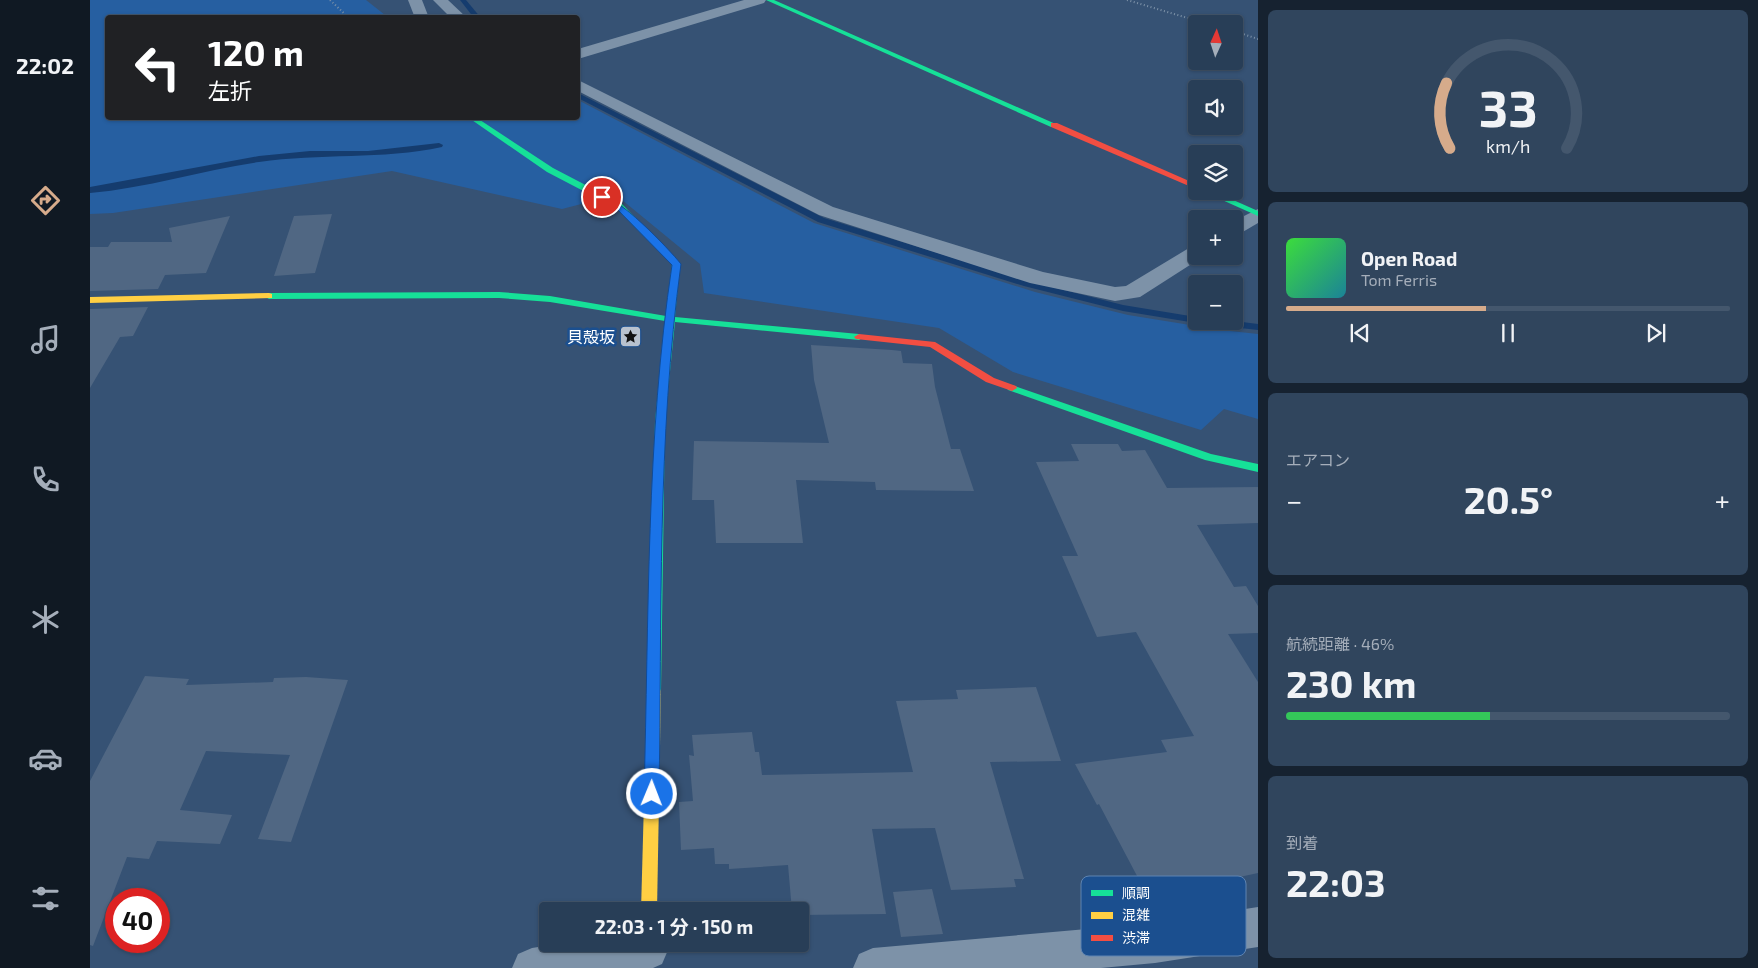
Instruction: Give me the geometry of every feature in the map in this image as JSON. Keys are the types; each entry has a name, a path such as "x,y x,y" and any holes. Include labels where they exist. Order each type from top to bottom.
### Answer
{"street":[{"path":"414,0 421,15"},
{"path":"440,0 457,15"},
{"path":"580,53 759,0"},
{"path":"769,0 1188,183"},
{"path":"580,86 826,211 1038,278 1115,294 1132,292 1188,257"},
{"path":"476,120 550,170 619,206 676,264 660,421 649,902"},
{"path":"1226,200 1258,214"},
{"path":"1243,223 1258,214"},
{"path":"90,300 252,296 499,295 550,299 669,319 932,344 990,380 1209,457 1258,468"},
{"path":"873,968 1081,950"},
{"path":"532,968 649,954"}],"path":[{"path":"330,0 346,15"},
{"path":"1128,0 1188,18"},
{"path":"1243,34 1258,39"}],"shaded area":[{"path":"90,0 366,0 385,15 105,15 105,120 580,120 580,101 814,223 1035,292 1128,315 1188,325 1188,330 1221,330 1258,334 1258,419 1224,409 1201,430 1013,372 939,328 704,293 700,264 616,195 562,209 392,171 113,213 90,214"}],"building":[{"path":"332,214 315,273 274,276 294,216"},
{"path":"230,216 206,273 165,275 158,289 90,291 90,247 108,247 111,242 172,242 169,228"},
{"path":"148,307 133,336 120,337 90,388 90,309"},
{"path":"811,345 901,351 903,363 932,364 935,387 951,449 960,449 974,491 876,490 875,482 796,480 803,543 716,543 714,500 692,500 694,441 829,443 814,380"},
{"path":"1071,444 1118,444 1122,451 1145,450 1167,488 1258,487 1258,523 1197,525 1234,587 1246,586 1258,606 1258,633 1228,634 1258,682 1258,873 1244,876 1137,876 1099,804 1097,805 1075,764 1167,752 1161,740 1194,736 1136,632 1097,637 1062,556 1078,556 1036,462 1079,461"},
{"path":"145,676 189,679 186,685 273,682 274,678 306,677 348,680 291,842 258,839 290,755 206,751 180,810 232,815 220,844 157,841 149,859 127,857 115,888 105,888 105,915 93,946 90,945 90,781"},
{"path":"1036,687 1061,761 990,762 1024,879 1014,879 1016,887 951,890 935,828 872,829 886,914 809,915 809,902 791,902 788,865 729,869 729,864 715,864 714,848 681,850 679,802 693,801 689,755 694,756 692,735 752,732 755,752 759,752 762,775 913,772 896,701 958,699 956,690"},
{"path":"932,889 943,934 901,937 893,892"}],"waterway":[{"path":"463,0 476,15"},
{"path":"580,96 821,220 1028,284 1123,308 1188,319"},
{"path":"90,190 259,159 310,154 368,153 439,145"},
{"path":"1243,325 1258,327"}],"traffic: fast":[{"path":"769,0 1054,125"},
{"path":"476,120 550,170 619,206 676,264 660,421 654,691"},
{"path":"1226,200 1258,214"},
{"path":"269,296 499,295 550,299 669,319 859,337"},
{"path":"1012,388 1209,457 1258,468"}],"traffic: slow":[{"path":"90,300 269,296"},
{"path":"649,902 654,691"}],"traffic: jam":[{"path":"1054,125 1188,184"},
{"path":"859,337 932,344 990,380 1012,388"}],"place":[{"name":"貝殻坂","path":"631,337"}],"route":[{"path":"602,197 619,206 676,264 660,421 652,794"}]}
